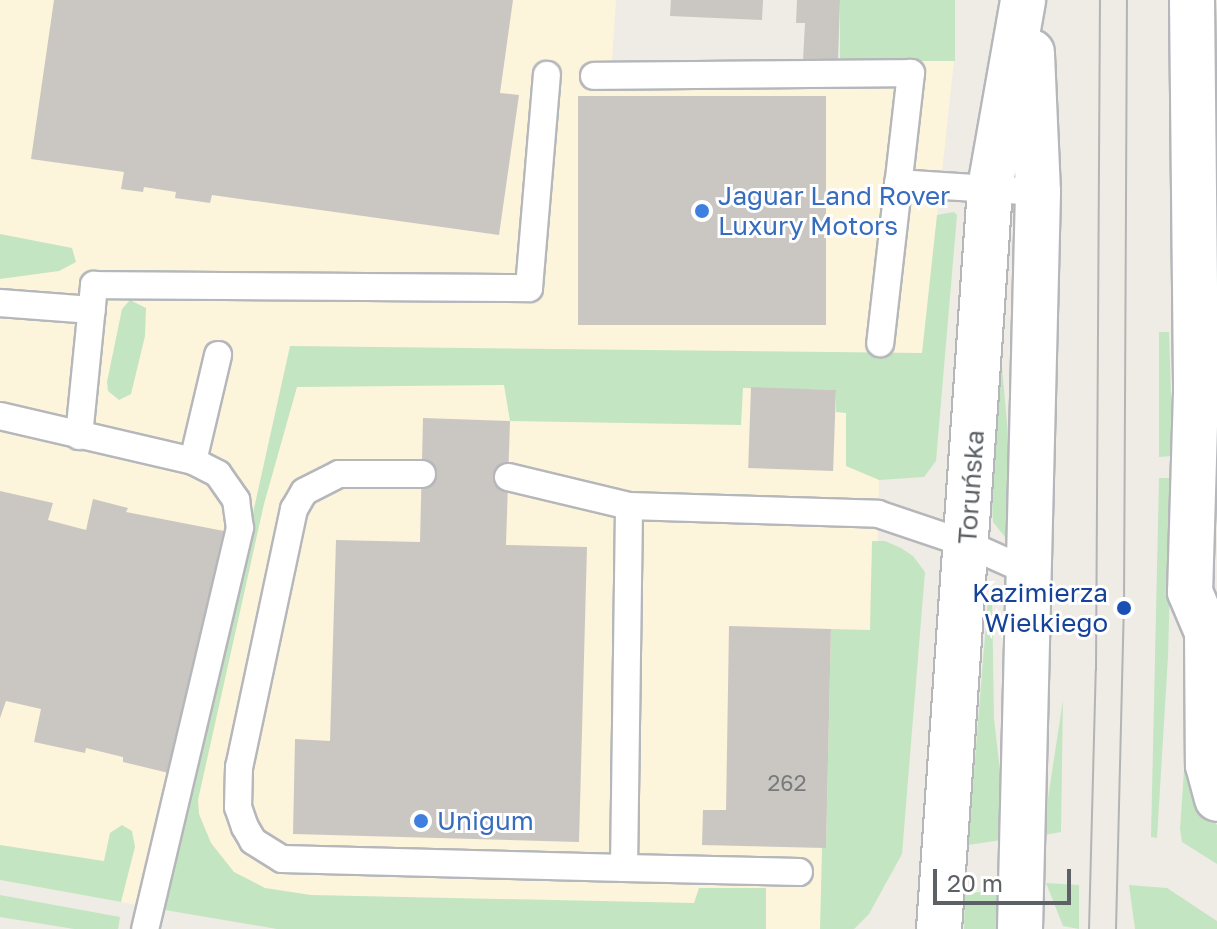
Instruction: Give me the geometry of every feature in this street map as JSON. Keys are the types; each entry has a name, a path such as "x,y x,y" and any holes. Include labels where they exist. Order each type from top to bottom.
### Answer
{"street":[{"name":"Toruńska","path":"939,929 990,188 1023,0"},
{"path":"1020,929 1038,192 1030,0"},
{"path":"1192,0 1206,392 1190,592 1207,632 1208,765 1217,799"}],"lane":[{"path":"594,76 911,73 880,343"},
{"path":"79,436 94,285 529,288 547,75"},
{"path":"898,183 1038,192"},
{"path":"0,303 92,310"},
{"path":"193,461 218,355"},
{"path":"0,416 193,461 218,474 236,500 240,528 145,929"},
{"path":"422,474 339,474 304,492 294,509 239,767 238,807 253,841 282,859 799,872"},
{"path":"508,477 629,506 878,514 967,544 1030,572"},
{"path":"624,868 629,506"}],"shaded area":[{"path":"0,0 616,0 612,61 954,60 913,443 898,470 879,480 870,893 841,929 362,929 167,897 165,910 0,880"}],"green space":[{"path":"840,0 955,0 955,61 840,61"},
{"path":"954,212 957,215 936,461 924,477 879,480 846,466 846,413 836,412 836,390 743,388 741,425 510,421 504,385 297,387 264,504 198,800 199,814 211,843 234,872 265,888 311,895 694,903 699,888 766,888 766,929 277,929 165,910 290,346 922,353 937,215"},
{"path":"0,234 72,248 76,262 59,271 0,279"},
{"path":"1003,272 1001,356 1011,468 1009,542 993,522 991,487"},
{"path":"130,300 146,308 145,336 131,394 119,400 108,391 107,382 122,309"},
{"path":"1159,332 1169,332 1173,456 1159,457"},
{"path":"1159,478 1173,478 1168,656 1157,838 1151,837"},
{"path":"872,541 885,541 901,548 913,556 925,572 902,854 869,914 854,929 820,929 822,848 826,847 831,629 870,630"},
{"path":"992,593 994,719 1008,839 968,845 988,599"},
{"path":"1194,625 1212,818 1217,825 1217,864 1182,842 1180,829"},
{"path":"1063,700 1061,832 1044,835 1045,818"},
{"path":"122,825 132,831 135,847 121,902 0,880 0,845 104,861 110,833"},
{"path":"1046,883 1079,885 1079,929 1063,926"},
{"path":"1129,885 1167,888 1217,921 1217,929 1135,929"},
{"path":"1009,888 1006,929 964,929 965,894"},
{"path":"0,895 120,917 118,929 74,929 0,917"}],"building":[{"path":"54,0 513,0 500,93 519,95 499,235 212,195 210,203 175,198 176,192 144,187 143,192 121,189 124,172 31,159"},
{"path":"671,0 763,0 762,20 670,16"},
{"path":"797,0 840,0 838,61 803,60 805,23 796,23"},
{"name":"Jaguar Land Rover Luxury Motors","path":"578,96 826,96 826,325 578,325"},
{"path":"751,387 836,390 833,471 748,468"},
{"path":"423,418 510,421 506,545 587,547 579,842 293,834 295,739 330,741 336,540 420,542"},
{"path":"0,491 53,503 48,520 86,530 93,499 128,508 126,512 229,532 223,556 220,555 173,774 123,762 123,757 86,748 85,753 34,742 41,709 6,701 0,718"},
{"path":"729,626 831,629 826,848 702,845 703,810 726,810"}],"tram line":[{"path":"1089,929 1096,670 1100,0"},
{"path":"1116,929 1124,608 1127,0"}],"place":[{"name":"Jaguar Land Rover Luxury Motors","path":"702,211"},
{"name":"Kazimierza Wielkiego","path":"1124,608"},
{"name":"Unigum","path":"421,821"}]}
